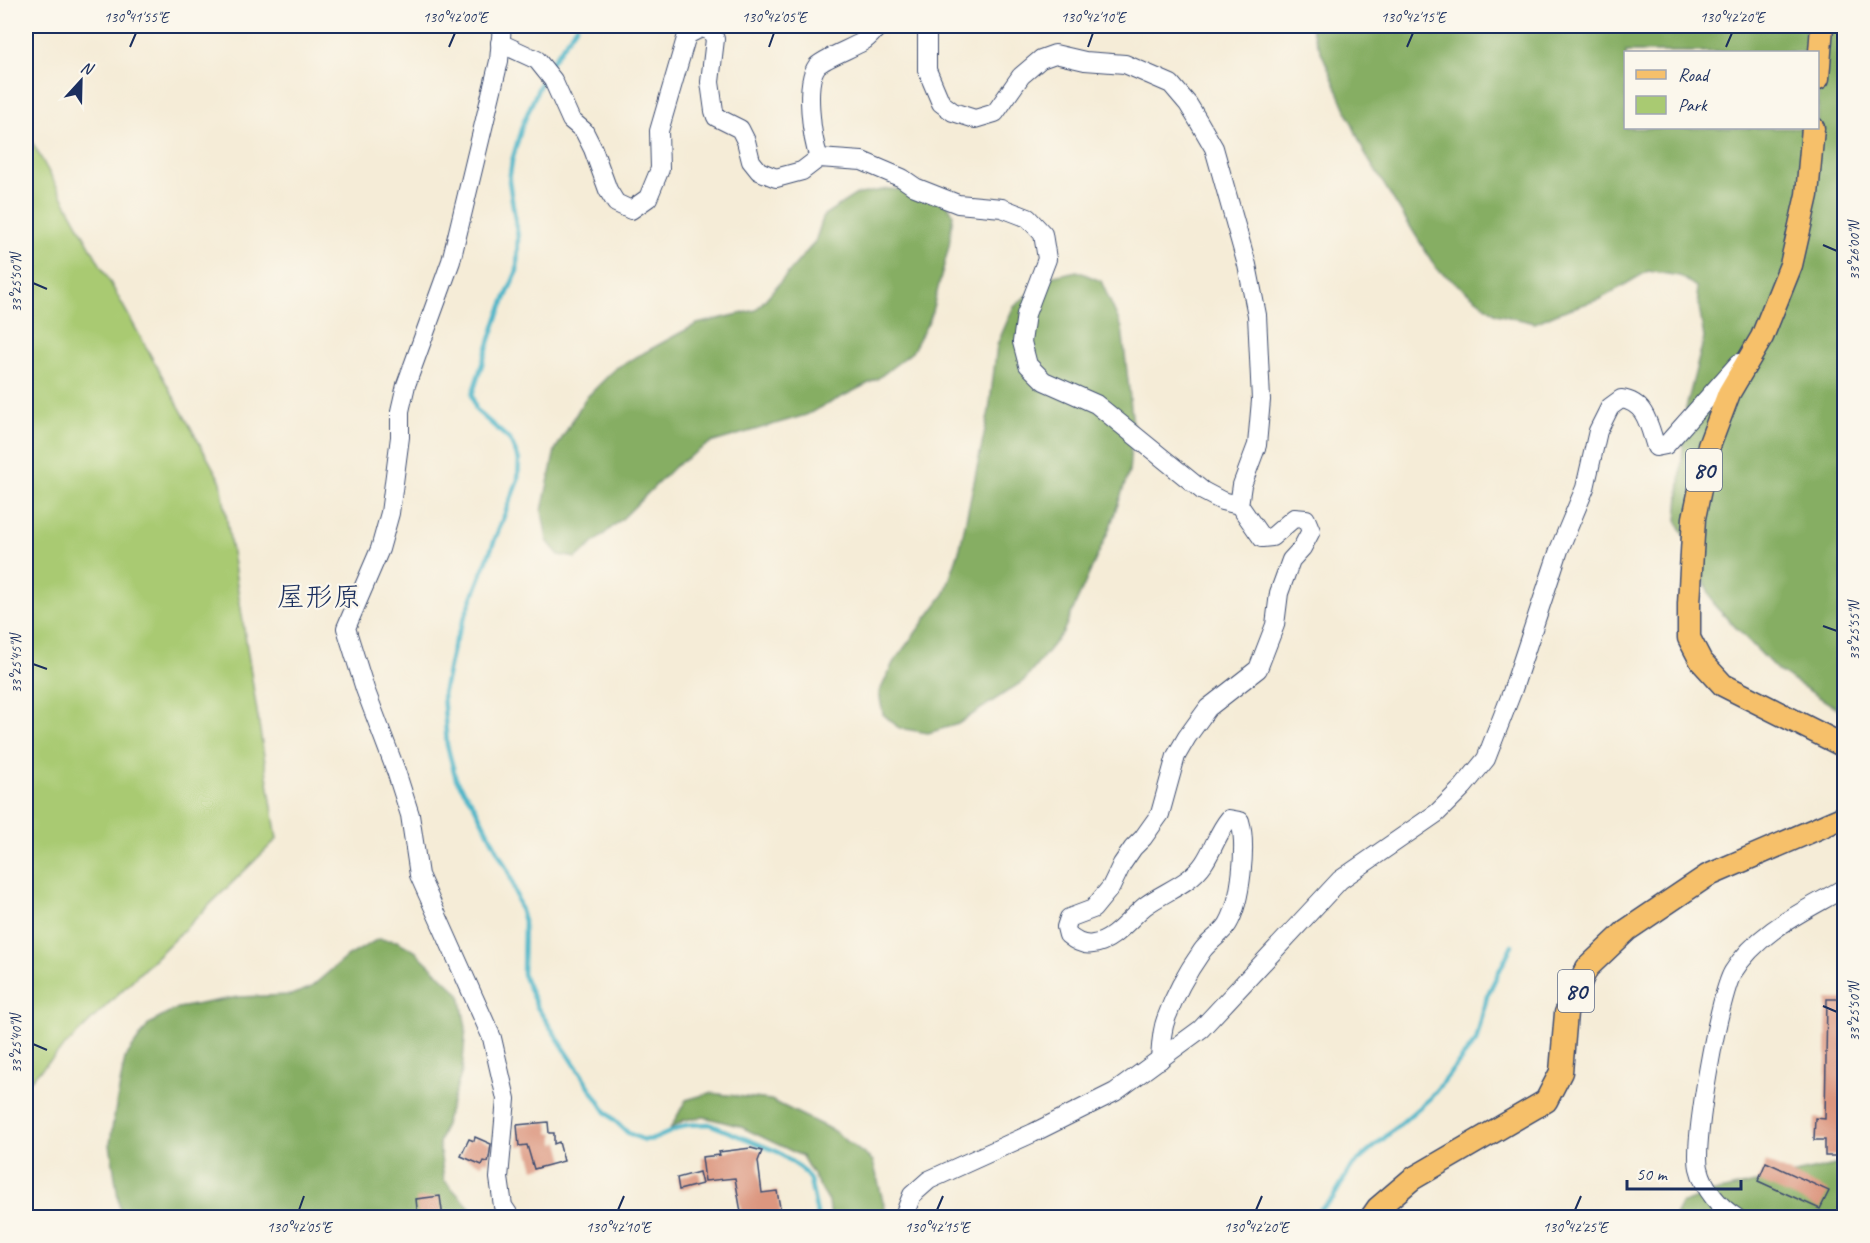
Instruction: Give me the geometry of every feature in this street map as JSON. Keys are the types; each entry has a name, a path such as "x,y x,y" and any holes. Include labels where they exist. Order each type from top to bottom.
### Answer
{"main road":[{"path":"1819,65 1822,26"},
{"name":"80","path":"1813,129 1807,195 1791,265 1762,337 1729,393 1709,446 1694,518 1689,638 1701,661 1723,685 1845,746"},
{"name":"80","path":"1371,1218 1378,1208 1412,1179 1546,1101 1561,1072 1566,1013 1587,968 1627,930 1707,876 1845,817"}],"street":[{"path":"819,158 814,146 811,98 812,80 818,66 865,41 879,26"},
{"path":"927,26 927,70 941,103 953,112 975,119 996,114 1021,76 1041,59 1055,54 1084,62 1125,64 1171,84 1188,104 1214,148 1247,265 1257,315 1261,400 1257,445 1242,485 1239,505"},
{"path":"501,34 537,60 553,80 571,120 584,131 608,190 616,203 630,210 648,198 660,169 659,131 687,35 701,28 711,31 715,39 710,82 716,117 740,129 746,141 751,162 759,171 776,178 802,171 819,158 862,162 902,177 915,188 958,204 1002,207 1028,218 1043,234 1047,259 1026,314 1022,342 1028,365 1044,381 1096,404 1203,491 1222,501 1239,505 1262,538 1272,537 1294,518 1306,519 1311,531 1302,548 1291,560 1279,593 1275,625 1258,669 1208,708 1201,717 1176,756 1160,814 1122,864 1112,887 1093,909 1069,918 1066,927 1068,935 1077,942 1094,945 1116,933 1145,906 1189,880 1204,862 1221,829 1229,819 1240,821 1244,833 1243,862 1237,896 1228,925 1203,948 1183,983 1165,1021 1160,1060"},
{"path":"501,34 494,84 451,261 405,385 400,411 400,437 390,513 380,549 346,628 410,815 419,876 492,1038 506,1099 499,1178 503,1206 511,1218"},
{"path":"903,1218 912,1195 929,1180 1033,1133 1115,1092 1201,1029 1340,880 1437,813 1486,759 1512,692 1560,550 1585,488 1598,431 1611,407 1622,399 1633,400 1643,411 1656,447 1666,445 1762,337"},
{"path":"1737,1218 1715,1200 1700,1169 1698,1148 1711,1056 1727,986 1733,972 1754,945 1779,926 1845,888"}],"green space":[{"path":"1310,26 1844,26 1844,713 1778,671 1715,606 1677,520 1686,408 1704,338 1696,287 1680,276 1648,271 1600,299 1535,323 1496,314 1436,268 1365,154"},
{"path":"26,131 221,482 277,839 26,1084"},
{"path":"888,189 919,191 944,199 953,214 949,246 930,319 912,352 877,379 806,415 710,443 674,467 623,518 576,558 559,555 547,541 542,511 555,450 585,399 616,368 697,324 756,310 815,242 824,215 855,195"},
{"path":"1077,271 1101,281 1122,328 1133,425 1129,472 1109,530 1063,632 1025,680 958,724 928,733 899,728 883,714 879,693 893,663 945,593 960,548 989,411 997,345 1013,308 1045,278"},
{"path":"378,939 397,941 415,951 460,994 466,1028 462,1071 439,1143 444,1180 479,1217 121,1218 110,1144 113,1122 125,1058 149,1024 178,1008 238,997 291,995 310,988 345,958"},
{"path":"710,1093 771,1100 832,1130 873,1161 887,1217 831,1217 829,1202 802,1156 739,1126 704,1117 684,1120 670,1129 686,1100"},
{"path":"1844,1164 1844,1217 1674,1218 1681,1204 1706,1194"}],"building":[{"path":"1827,999 1845,999 1845,1156 1825,1156 1825,1140 1814,1140 1815,1118 1825,1119"},
{"path":"548,1122 549,1133 554,1133 554,1144 559,1142 564,1161 534,1169 527,1145 519,1146 517,1125"},
{"path":"475,1137 491,1144 488,1162 484,1161 482,1165 461,1156 469,1139 474,1141"},
{"path":"751,1148 762,1151 758,1161 762,1193 777,1191 782,1218 742,1218 735,1178 705,1181 702,1157 720,1155 719,1152"},
{"path":"1766,1162 1829,1191 1820,1209 1758,1181"},
{"path":"699,1172 702,1184 679,1190 677,1178"},
{"path":"440,1196 443,1218 418,1218 416,1199"}],"waterway":[{"path":"548,67 577,26"},
{"path":"544,75 522,126 509,181 518,237 517,271 497,318 472,395 476,410 510,440 519,460 518,480 453,647 443,694 447,745 456,779 474,805 510,875 524,921 523,974 537,1007 606,1112 628,1133 644,1140 654,1139 686,1125 709,1124 776,1151 802,1169 810,1180 818,1218"},
{"path":"1310,1218 1333,1198 1351,1167 1430,1098 1476,1041 1487,996 1512,945"}],"district":[{"name":"屋形原","path":"319,596"}]}
